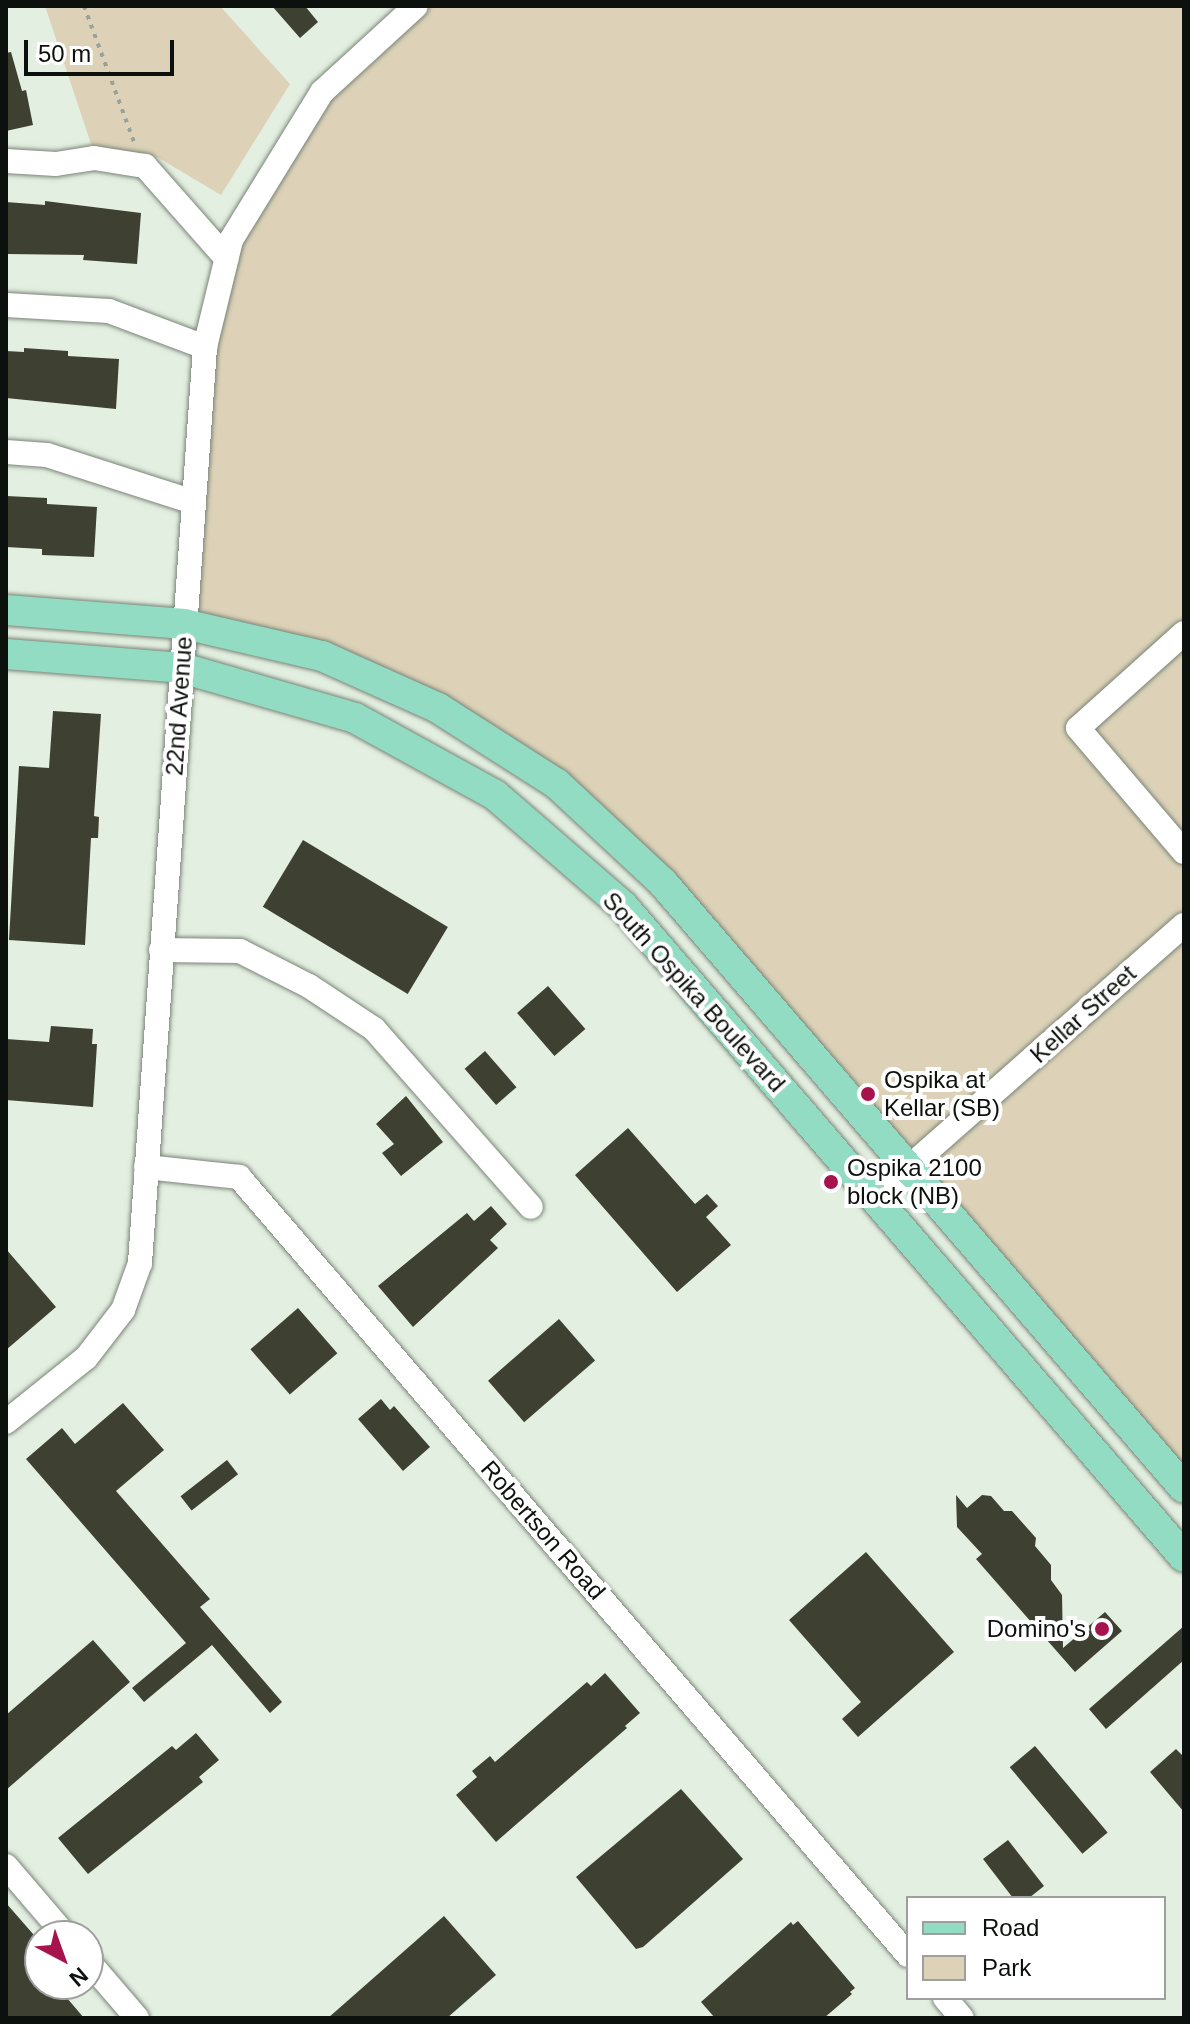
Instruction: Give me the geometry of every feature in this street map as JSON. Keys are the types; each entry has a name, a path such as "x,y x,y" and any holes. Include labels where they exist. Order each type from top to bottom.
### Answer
{"main road":[{"name":"South Ospika Boulevard","path":"6,610 184,624 322,656 438,708 557,784 663,883 1184,1488"},
{"name":"South Ospika Boulevard","path":"6,654 182,668 355,718 495,795 623,906 1184,1557"}],"street":[{"name":"22nd Avenue","path":"6,1422 86,1358 123,1310 140,1263 205,347 231,240 322,92 389,14 416,6"},
{"path":"6,161 56,164 94,158 145,166 226,258"},
{"path":"6,305 109,311 205,347"},
{"path":"6,452 47,455 193,502"},
{"path":"1184,633 1078,728 1184,852"},
{"name":"Kellar Street","path":"874,1198 1184,925"},
{"path":"161,950 240,951 309,986 374,1029 531,1207"},
{"name":"Robertson Road","path":"146,1167 239,1177 906,1953"},
{"path":"6,1866 52,1920"},
{"path":"104,1980 137,2018"},
{"path":"947,2000 962,2018"}],"path":[{"path":"84,6 145,166"}],"green space":[{"path":"45,6 220,6 290,84 221,195 157,157 93,150"},
{"path":"420,6 1184,6 1184,1484 924,1182 559,794 441,708 190,623 210,301 300,122"}],"building":[{"path":"272,6 305,6 318,22 300,38"},
{"path":"11,52 22,91 26,90 33,125 6,131 6,53"},
{"path":"45,201 141,213 137,264 83,260 84,255 6,254 6,202 45,205"},
{"path":"24,348 68,351 68,356 119,359 116,409 6,398 6,351 24,352"},
{"path":"6,496 47,498 47,504 97,507 94,557 42,555 42,549 6,547"},
{"path":"53,711 101,714 94,816 99,817 98,838 91,838 85,945 9,940 19,766 49,768"},
{"path":"303,840 448,927 408,994 263,907"},
{"path":"548,986 585,1029 554,1056 517,1013"},
{"path":"51,1026 93,1029 92,1044 97,1044 93,1107 6,1100 6,1039 49,1042"},
{"path":"485,1051 516,1087 496,1105 465,1069"},
{"path":"406,1096 443,1142 401,1176 382,1153 394,1144 376,1124"},
{"path":"628,1128 695,1204 707,1194 718,1206 706,1217 731,1245 677,1292 575,1175"},
{"path":"491,1206 507,1224 490,1240 498,1248 413,1327 378,1286 467,1213 474,1221"},
{"path":"6,1249 56,1307 6,1350"},
{"path":"298,1308 337,1353 290,1395 250,1349"},
{"path":"559,1319 595,1361 524,1422 488,1381"},
{"path":"381,1399 390,1410 394,1406 430,1447 403,1471 358,1419"},
{"path":"123,1403 164,1450 116,1491 210,1599 200,1607 282,1702 270,1713 212,1645 144,1702 132,1688 186,1643 26,1459 62,1428 75,1444"},
{"path":"227,1460 238,1474 192,1511 181,1496"},
{"path":"956,1495 967,1508 982,1495 991,1496 1004,1511 1012,1511 1036,1538 1035,1546 1051,1565 1051,1580 1062,1595 1063,1648 1105,1612 1122,1631 1075,1672 976,1559 982,1554 957,1527"},
{"path":"866,1552 954,1652 858,1737 842,1719 861,1702 789,1620"},
{"path":"1184,1626 1184,1660 1106,1729 1089,1709"},
{"path":"93,1640 130,1682 6,1790 6,1715"},
{"path":"605,1673 640,1713 625,1726 627,1728 496,1842 456,1795 477,1777 472,1771 490,1756 495,1762 587,1682 591,1686"},
{"path":"196,1733 219,1760 199,1777 203,1782 88,1874 58,1838 172,1746 176,1750"},
{"path":"1035,1746 1108,1833 1082,1854 1010,1767"},
{"path":"1176,1749 1184,1757 1184,1812 1150,1772"},
{"path":"681,1789 743,1859 643,1947 636,1949 576,1877"},
{"path":"1008,1840 1044,1886 1032,1896 1011,1896 983,1859"},
{"path":"6,1903 24,1924 24,2000 69,2000 84,2018 6,2018"},
{"path":"444,1916 496,1975 447,2018 328,2018"},
{"path":"798,1921 855,1988 850,1992 852,1994 824,2018 715,2018 701,2002 791,1922 793,1925"}],"place":[{"name":"Ospika at Kellar (SB)","path":"868,1094"},
{"name":"Ospika 2100 block (NB)","path":"831,1182"},
{"name":"Domino's","path":"1102,1629"}]}
